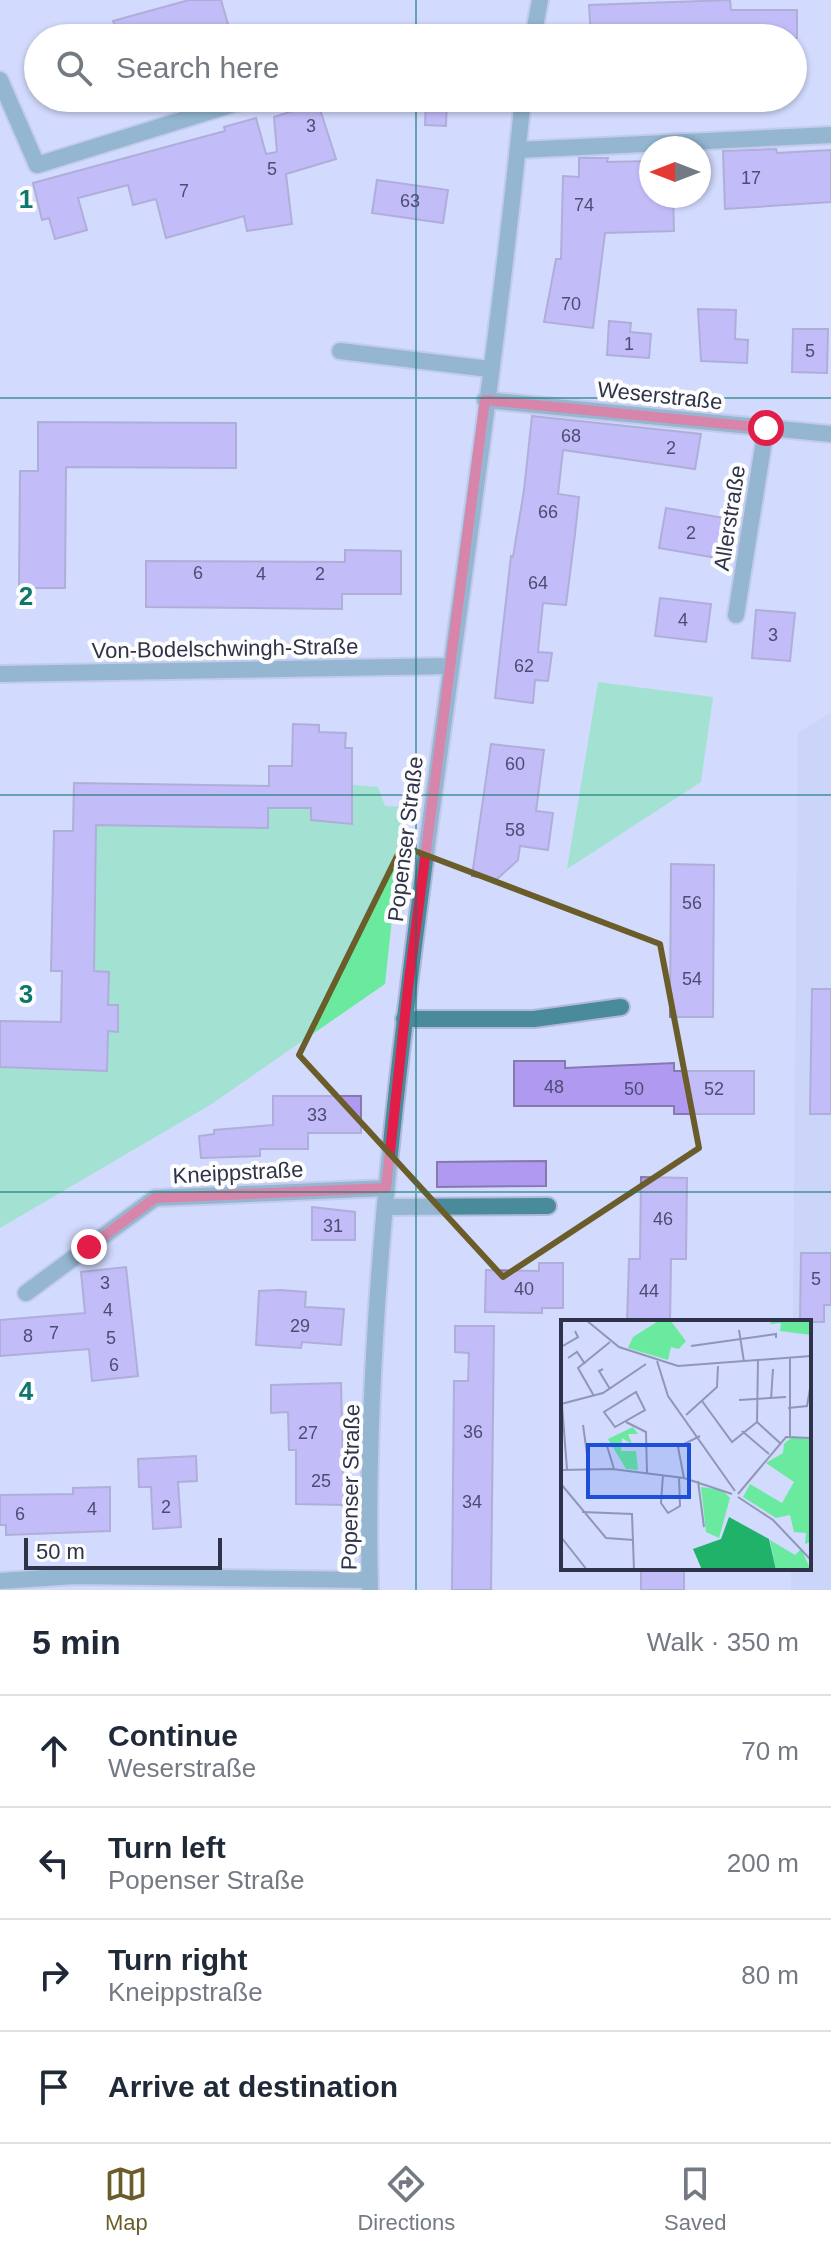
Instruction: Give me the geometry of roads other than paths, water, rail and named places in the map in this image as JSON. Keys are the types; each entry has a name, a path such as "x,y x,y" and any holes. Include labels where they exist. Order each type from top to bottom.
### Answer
{"street":[{"path":"536,24 540,0"},
{"path":"0,80 37,165 208,112"},
{"name":"Popenser Straße","path":"370,1585 374,1376 386,1188 404,1019 522,112"},
{"path":"518,150 831,135"},
{"path":"340,351 489,369"},
{"name":"Weserstraße","path":"485,400 831,434"},
{"name":"Allerstraße","path":"736,615 766,428"},
{"name":"Von-Bodelschwingh-Straße","path":"0,674 450,666"},
{"path":"404,1019 534,1019 621,1007"},
{"name":"Kneippstraße","path":"26,1293 155,1198 386,1188"},
{"path":"385,1207 548,1206"},
{"path":"0,1581 75,1576 370,1585"}]}
